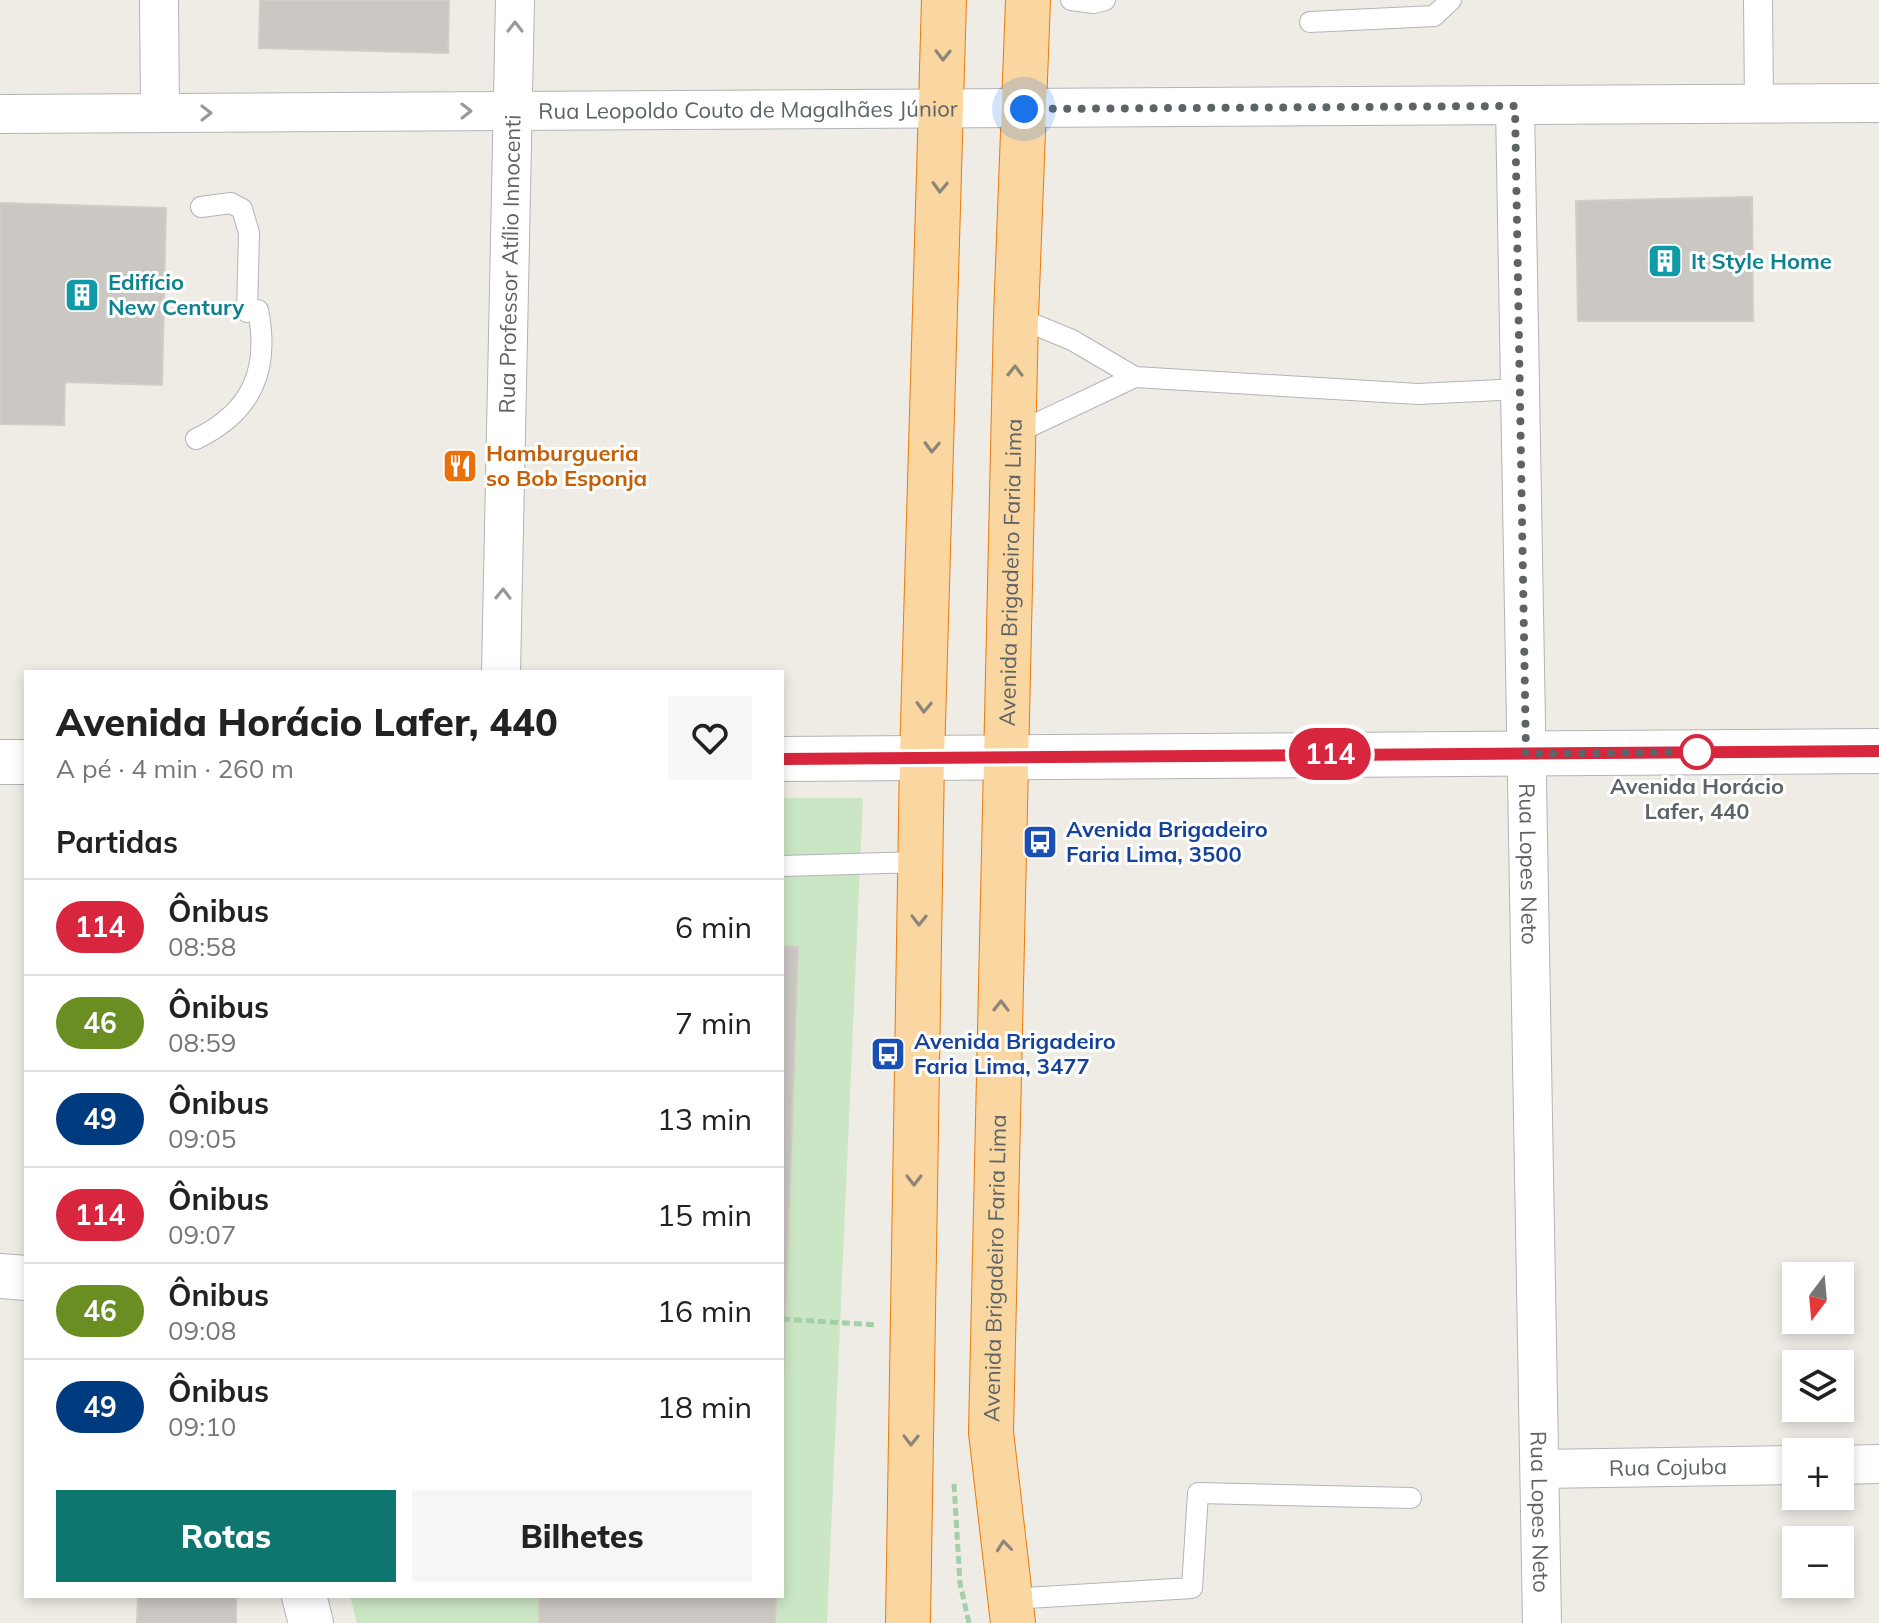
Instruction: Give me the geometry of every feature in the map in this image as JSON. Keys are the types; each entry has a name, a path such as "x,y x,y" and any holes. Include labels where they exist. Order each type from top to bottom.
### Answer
{"highway":[{"path":"910,1621 922,758 944,0"},
{"name":"Avenida Brigadeiro Faria Lima","path":"1012,1611 991,1432 1016,317 1028,0"}],"street":[{"path":"159,0 160,113"},
{"name":"Rua Professor Atílio Innocenti","path":"501,670 515,0"},
{"path":"1758,0 1759,104"},
{"name":"Rua Leopoldo Couto de Magalhães Júnior","path":"0,114 1879,103"},
{"name":"Rua Lopes Neto","path":"1515,106 1542,1623"},
{"path":"784,759 1879,751"},
{"path":"0,762 24,762"},
{"path":"0,1276 24,1278"},
{"path":"1854,1465 1879,1464"},
{"name":"Rua Cojuba","path":"1540,1469 1782,1465"},
{"path":"305,1598 311,1623"}],"lane":[{"path":"1071,0 1105,0"},
{"path":"1310,22 1434,16 1451,0"},
{"path":"196,439 224,425 243,405 259,369 263,335 258,310 247,312 249,233 242,209 231,203 201,207"},
{"path":"1016,317 1072,340 1135,377 1418,394 1520,389"},
{"path":"1014,434 1135,377"},
{"path":"784,866 920,862"},
{"path":"1012,1611 1104,1590 1192,1588 1198,1493 1411,1498"}],"path":[{"path":"784,1319 913,1328"}],"green space":[{"path":"784,798 863,798 827,1623 775,1623 776,1598 784,1598"},
{"path":"351,1598 539,1598 539,1623 357,1623"}],"building":[{"path":"260,0 449,0 448,53 259,48"},
{"name":"It Style Home","path":"1752,197 1753,321 1578,321 1576,201"},
{"name":"Edifício New Century","path":"0,203 166,208 162,385 65,382 64,425 0,424"},
{"path":"784,946 798,947 784,1351"},
{"path":"138,1598 236,1598 236,1623 137,1623"},
{"path":"539,1598 776,1598 775,1623 539,1623"}],"bus line":[{"name":"114","path":"784,759 1879,751"}],"place":[{"name":"It Style Home","path":"1665,261"},
{"name":"Edifício New Century","path":"82,295"},
{"name":"Hamburgueria so Bob Esponja","path":"460,466"},
{"name":"Avenida Horácio Lafer, 440","path":"1697,752"},
{"name":"Avenida Brigadeiro Faria Lima, 3500","path":"1040,842"},
{"name":"Avenida Brigadeiro Faria Lima, 3477","path":"888,1054"}],"route":[{"path":"1024,109 1515,106 1526,754 1697,752"}]}
